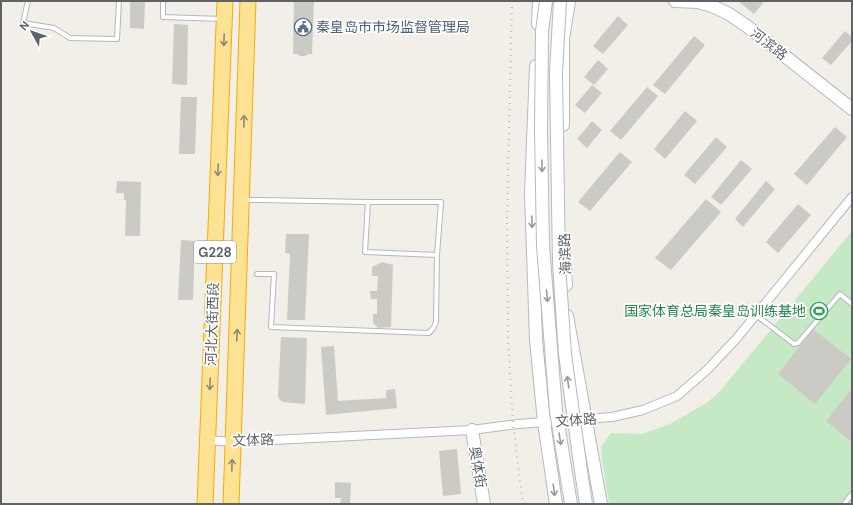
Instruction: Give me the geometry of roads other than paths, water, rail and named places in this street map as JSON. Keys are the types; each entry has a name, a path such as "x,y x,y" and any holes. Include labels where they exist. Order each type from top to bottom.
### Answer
{"highway":[{"name":"河北大街西段","path":"205,504 225,1"},
{"name":"河北大街西段","path":"231,504 248,1"}],"street":[{"path":"540,1 531,193 536,340 544,422 556,504"},
{"name":"海滨路","path":"546,1 542,31 543,246 556,411 571,504"},
{"name":"海滨路","path":"560,1 556,73 559,264 565,354 586,504"},
{"name":"海滨路","path":"569,1 563,39 562,193 567,320 601,504"},
{"name":"河滨路","path":"675,1 698,2 712,6 729,14 748,27 852,109"},
{"name":"文体路","path":"207,440 233,442 472,430 518,424 612,417 643,410 677,396 707,370 737,338 852,197"},
{"name":"奥体街","path":"472,430 484,504"}],"lane":[{"path":"28,1 23,23 54,28 70,38 117,39 119,1"},
{"path":"163,1 163,17 224,19"},
{"path":"241,200 441,202 437,255 436,322 429,334 271,327 274,274 257,274"},
{"path":"368,202 365,252 437,255"},
{"path":"756,315 794,344 798,344 840,294 852,304"},
{"path":"844,504 852,494"}],"railway":[{"path":"512,1 507,223 508,338 513,424 523,504"}],"place":[{"name":"秦皇岛市市场监督管理局","path":"303,27"},
{"name":"国家体育总局秦皇岛训练基地","path":"819,311"}]}
